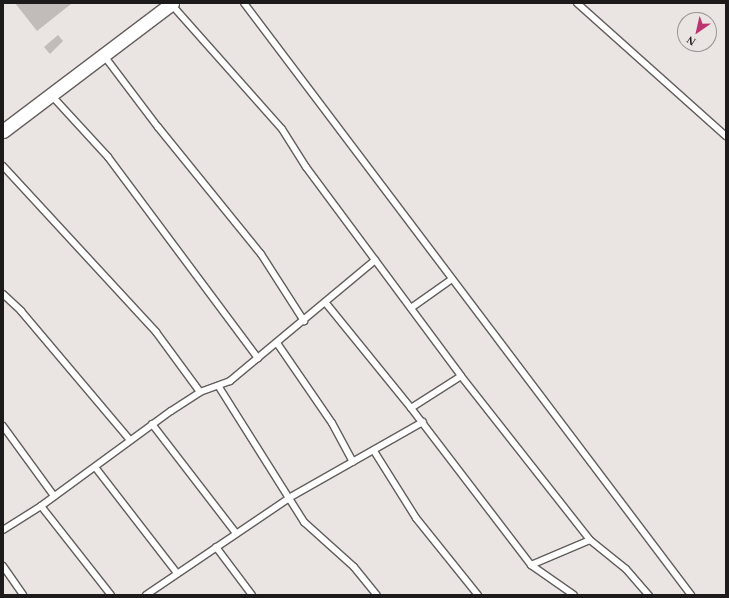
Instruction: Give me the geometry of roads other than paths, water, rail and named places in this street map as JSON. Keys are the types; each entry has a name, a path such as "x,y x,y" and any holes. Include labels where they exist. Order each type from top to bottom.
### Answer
{"street":[{"path":"3,131 52,96 172,4"}],"lane":[{"path":"244,3 691,595"},
{"path":"577,3 726,136"},
{"path":"172,4 282,129 460,376 590,540 626,569 649,595"},
{"path":"105,56 158,127 261,254 304,321"},
{"path":"52,96 108,158 258,358"},
{"path":"3,166 156,332 200,392"},
{"path":"3,530 41,506 152,424 200,392 219,387 277,343 375,260"},
{"path":"411,308 452,279"},
{"path":"3,294 21,311 130,440"},
{"path":"325,302 423,422 530,564 574,595"},
{"path":"277,343 332,423 353,462"},
{"path":"411,408 460,376"},
{"path":"219,387 304,522 354,567 377,595"},
{"path":"146,595 289,498 423,422"},
{"path":"152,424 236,533"},
{"path":"3,426 54,496"},
{"path":"374,451 423,529 478,595"},
{"path":"95,467 177,573"},
{"path":"41,506 111,595"},
{"path":"530,564 590,540"},
{"path":"216,547 252,595"},
{"path":"3,566 23,595"}]}
